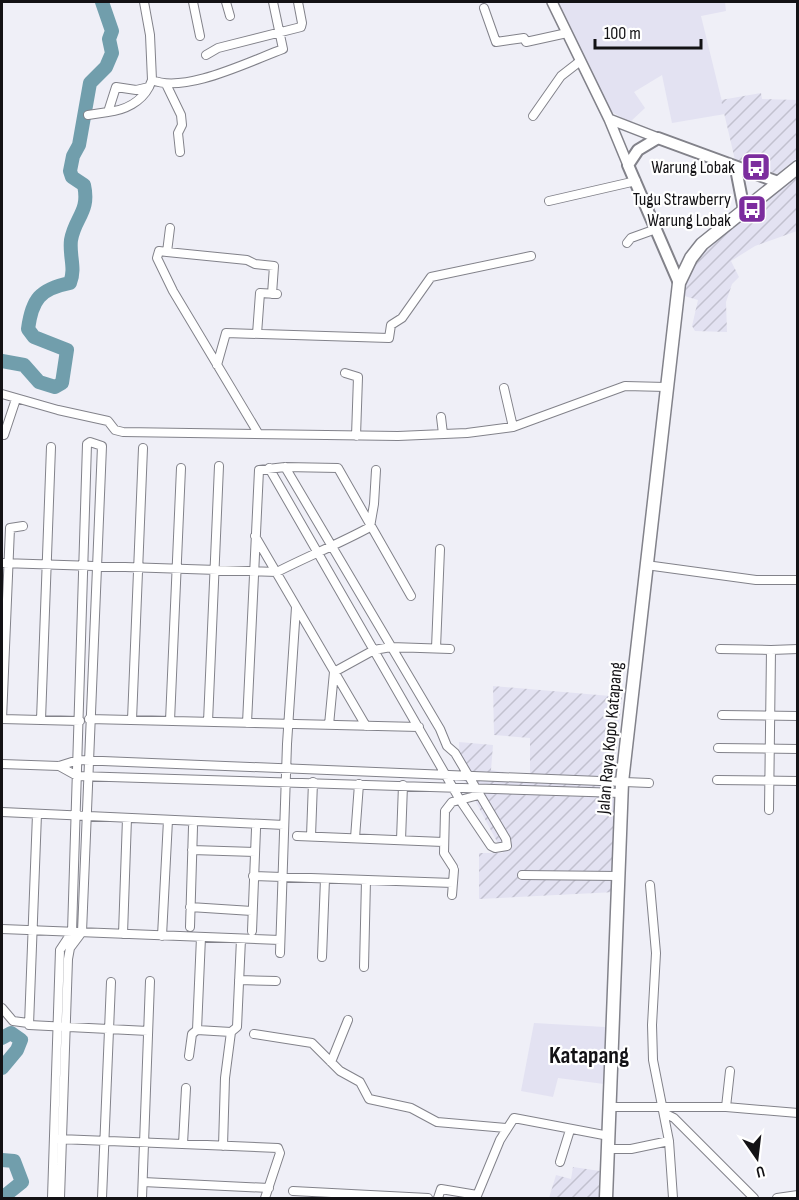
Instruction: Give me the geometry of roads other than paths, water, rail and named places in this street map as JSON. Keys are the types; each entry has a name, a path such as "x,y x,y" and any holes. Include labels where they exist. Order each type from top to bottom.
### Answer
{"main road":[{"path":"679,283 628,165 638,150 658,138 736,169 777,182"},
{"name":"Jalan Raya Kopo Katapang","path":"606,1198 622,788 679,283 687,265 702,244 798,167"},
{"path":"736,169 744,210"},
{"path":"671,264 681,267 687,265"}],"street":[{"path":"88,115 122,109 141,98 151,83 150,35 144,2"},
{"path":"193,2 200,36"},
{"path":"226,2 230,16"},
{"path":"108,112 116,87 136,90 151,83 196,81 283,49 273,2"},
{"path":"206,55 218,48 280,33 302,25 298,2"},
{"path":"552,2 579,62 609,119 628,165"},
{"path":"484,8 496,42 524,38 526,42 567,33"},
{"path":"533,116 561,76 579,62"},
{"path":"166,84 183,121 178,133 180,152"},
{"path":"609,119 658,138"},
{"path":"549,201 636,182"},
{"path":"167,252 170,228"},
{"path":"627,243 631,238 656,229"},
{"path":"257,334 260,293 275,294 274,266 255,264 247,260 159,251 158,261 258,433"},
{"path":"217,365 224,334 389,338 391,325 402,318 430,278 531,256"},
{"path":"345,373 358,377 356,436"},
{"path":"2,394 108,421 118,431 356,436 443,434 513,428 612,389 634,385 666,387"},
{"path":"504,388 513,428"},
{"path":"4,435 16,399"},
{"path":"441,417 443,434"},
{"path":"52,1198 58,1139 62,1028 68,952 82,932 80,816 77,776 87,444 90,442 102,446 87,776 80,816 72,932 60,950 62,1028"},
{"path":"41,720 51,447"},
{"path":"132,720 143,448"},
{"path":"208,722 219,466"},
{"path":"269,468 460,800 491,846 506,847 506,839 467,777 285,467"},
{"path":"247,723 258,471 285,467 338,468 411,596"},
{"path":"170,721 181,468"},
{"path":"5,563 277,572 317,551 333,548 370,526 376,470"},
{"path":"23,526 10,528 5,563 2,718 80,721"},
{"path":"255,536 366,726"},
{"path":"436,648 440,549"},
{"path":"646,566 756,580 798,580"},
{"path":"280,953 286,781 296,607"},
{"path":"334,672 374,650 392,647 450,649"},
{"path":"720,649 798,649"},
{"path":"769,810 771,650"},
{"path":"329,725 334,672"},
{"path":"722,715 798,716"},
{"path":"89,719 419,727"},
{"path":"718,748 798,749"},
{"path":"2,764 59,766 78,760 87,760 467,777 622,788"},
{"path":"101,776 102,761"},
{"path":"59,766 77,776 359,783 453,788 476,792 622,788 649,783"},
{"path":"717,780 798,781"},
{"path":"311,836 313,782"},
{"path":"356,838 359,783"},
{"path":"401,840 403,785"},
{"path":"452,895 454,869 445,855 443,842 447,806 476,792"},
{"path":"2,812 285,825"},
{"path":"28,1023 37,814"},
{"path":"123,934 128,818"},
{"path":"162,936 168,820"},
{"path":"190,927 193,827"},
{"path":"252,931 256,829"},
{"path":"297,836 443,842"},
{"path":"192,850 255,852"},
{"path":"522,875 618,876"},
{"path":"254,876 453,883"},
{"path":"322,957 325,879"},
{"path":"364,967 366,880"},
{"path":"650,885 656,953 652,1041 673,1198"},
{"path":"190,907 252,911"},
{"path":"2,928 280,940"},
{"path":"197,1030 201,937"},
{"path":"223,1146 225,1078 231,1032 237,1025 241,939"},
{"path":"239,980 276,981"},
{"path":"142,1198 150,981"},
{"path":"102,1198 111,982"},
{"path":"2,1008 14,1021 28,1023 31,1026 148,1031"},
{"path":"331,1062 348,1020"},
{"path":"189,1056 192,1034 197,1030 231,1032"},
{"path":"254,1034 310,1042 340,1071 360,1082 369,1099 411,1108 438,1122 506,1128"},
{"path":"726,1107 730,1071"},
{"path":"183,1144 186,1088"},
{"path":"610,1107 663,1110 726,1107 798,1113"},
{"path":"663,1110 675,1118 754,1198"},
{"path":"438,1198 441,1189 476,1197 506,1128 516,1118 609,1136"},
{"path":"560,1162 570,1130"},
{"path":"58,1139 279,1149 280,1153 265,1198"},
{"path":"58,1139 60,1198"},
{"path":"608,1149 631,1149 667,1142"},
{"path":"143,1182 269,1188"},
{"path":"293,1191 428,1198"},
{"path":"777,1198 798,1195"}],"waterway":[{"path":"2,361 24,365 39,382 55,387 62,383 67,350 34,337 28,329 32,310 39,297 51,288 70,283 72,278 71,240 84,208 85,194 84,185 72,177 70,171 73,156 79,145 90,83 106,67 112,53 109,39 112,31 102,2"},
{"path":"2,1038 11,1033 21,1040 17,1050 2,1068"},
{"path":"2,1160 14,1161 22,1182 2,1198"}],"place":[{"name":"Warung Lobak","path":"756,167"},
{"name":"Tugu Strawberry Warung Lobak","path":"752,209"}],"district":[{"name":"Katapang","path":"589,1055"}]}
